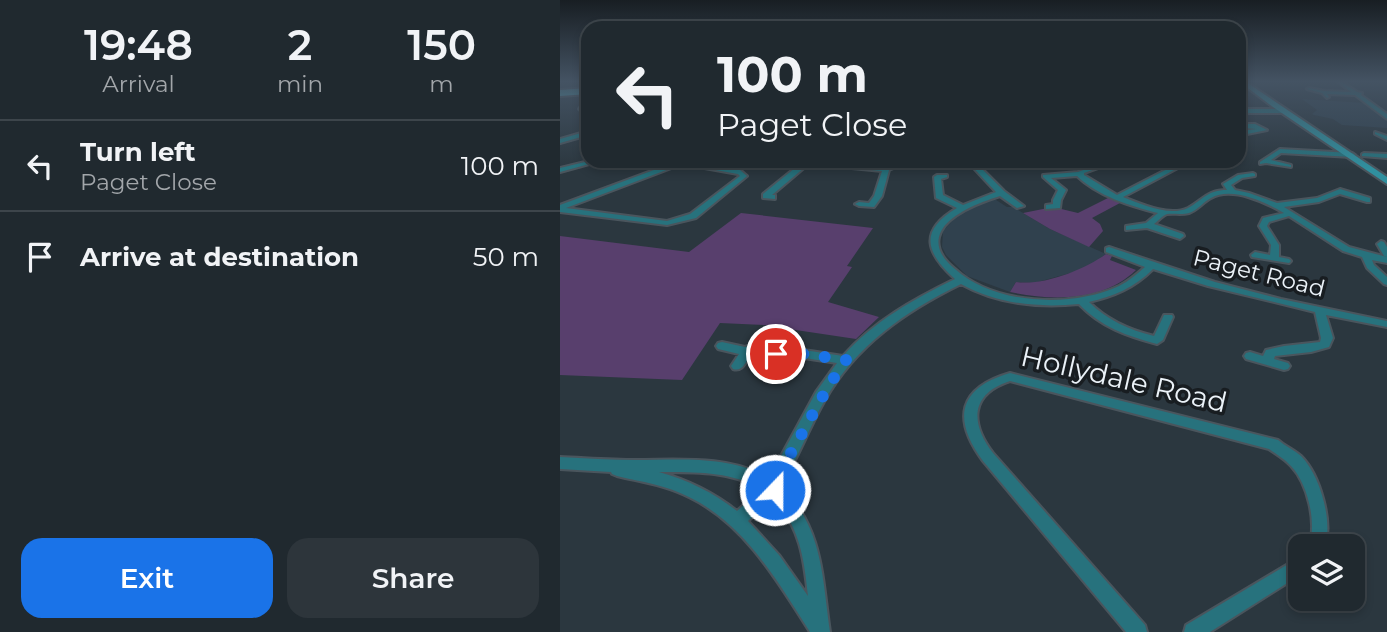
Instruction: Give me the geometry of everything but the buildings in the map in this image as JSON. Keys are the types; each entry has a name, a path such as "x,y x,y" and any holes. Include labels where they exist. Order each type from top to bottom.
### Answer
{"main road":[{"path":"1283,111 1352,155 1387,181"},
{"path":"1294,111 1387,170"},
{"path":"1352,155 1364,155"}],"street":[{"path":"1246,120 1249,125"},
{"path":"560,141 581,135"},
{"path":"1289,166 1264,162 1280,151 1318,158 1352,155"},
{"path":"1364,155 1387,156"},
{"path":"560,170 581,165"},
{"path":"560,209 667,168"},
{"path":"560,209 667,223 693,216 744,176 740,172 717,168"},
{"path":"772,197 766,196 797,168"},
{"path":"859,204 871,205 878,196 886,169 875,168"},
{"path":"977,168 1001,193 1020,206"},
{"path":"1057,207 1062,190 1042,175 1080,174 1087,168"},
{"path":"1118,197 1174,168"},
{"path":"1231,191 1227,184 1248,173"},
{"path":"1080,174 1086,182 1118,197 1165,213 1186,212 1210,194 1231,191 1251,195 1289,214 1352,252 1387,260"},
{"path":"937,177 939,196 961,207"},
{"path":"1274,206 1319,200 1336,190 1367,200"},
{"path":"1001,193 961,207 940,224 935,239 939,257 961,280 994,293 1027,301 1081,300 1121,290 1151,266"},
{"path":"1129,228 1148,225 1165,213"},
{"path":"1274,258 1275,245 1263,226 1266,220 1289,214"},
{"path":"1148,225 1180,236"},
{"path":"1381,244 1387,254"},
{"name":"Paget Road","path":"1109,250 1119,258 1320,310 1387,324"},
{"path":"1255,254 1286,261"},
{"path":"1366,256 1370,266 1387,282"},
{"path":"738,520 768,493 846,360 866,339 895,316 961,280"},
{"path":"1081,300 1094,315 1111,326 1157,345 1168,317"},
{"path":"1267,361 1270,353 1278,350 1314,349 1325,344 1327,338 1320,310"},
{"path":"722,346 830,356 846,360"},
{"path":"737,366 748,350"},
{"path":"1250,356 1284,366"},
{"name":"Hollydale Road","path":"1138,632 1050,531 976,440 971,414 975,400 986,384 1010,377 1273,444 1296,461 1312,488 1320,534"},
{"path":"560,463 597,466 715,466 745,474 772,487 792,505 803,529 821,632"},
{"path":"597,466 670,482 696,493 738,520 754,535 776,564 821,632"},
{"path":"1193,632 1288,573"}],"shaded area":[{"path":"1315,111 1376,111 1387,121 1387,128 1342,125 1333,119 1312,114"},
{"path":"1110,197 1126,204 1120,203 1092,218 1100,224 1103,231 1089,247 1023,213 1053,207 1078,213"},
{"path":"993,198 1050,229 1106,254 1089,267 1078,271 1034,283 1016,282 1010,292 967,276 946,255 942,247 943,231 960,212"},
{"path":"741,213 873,228 847,266 852,267 828,302 879,317 856,339 789,329 786,326 720,323 682,380 560,375 560,236 689,252"},
{"path":"1106,254 1112,256 1110,260 1136,270 1123,281 1108,288 1076,296 1043,297 1010,292 1016,282 1038,282 1063,276"}],"route":[{"path":"775,490 772,487 846,360 830,356 776,354"}]}
